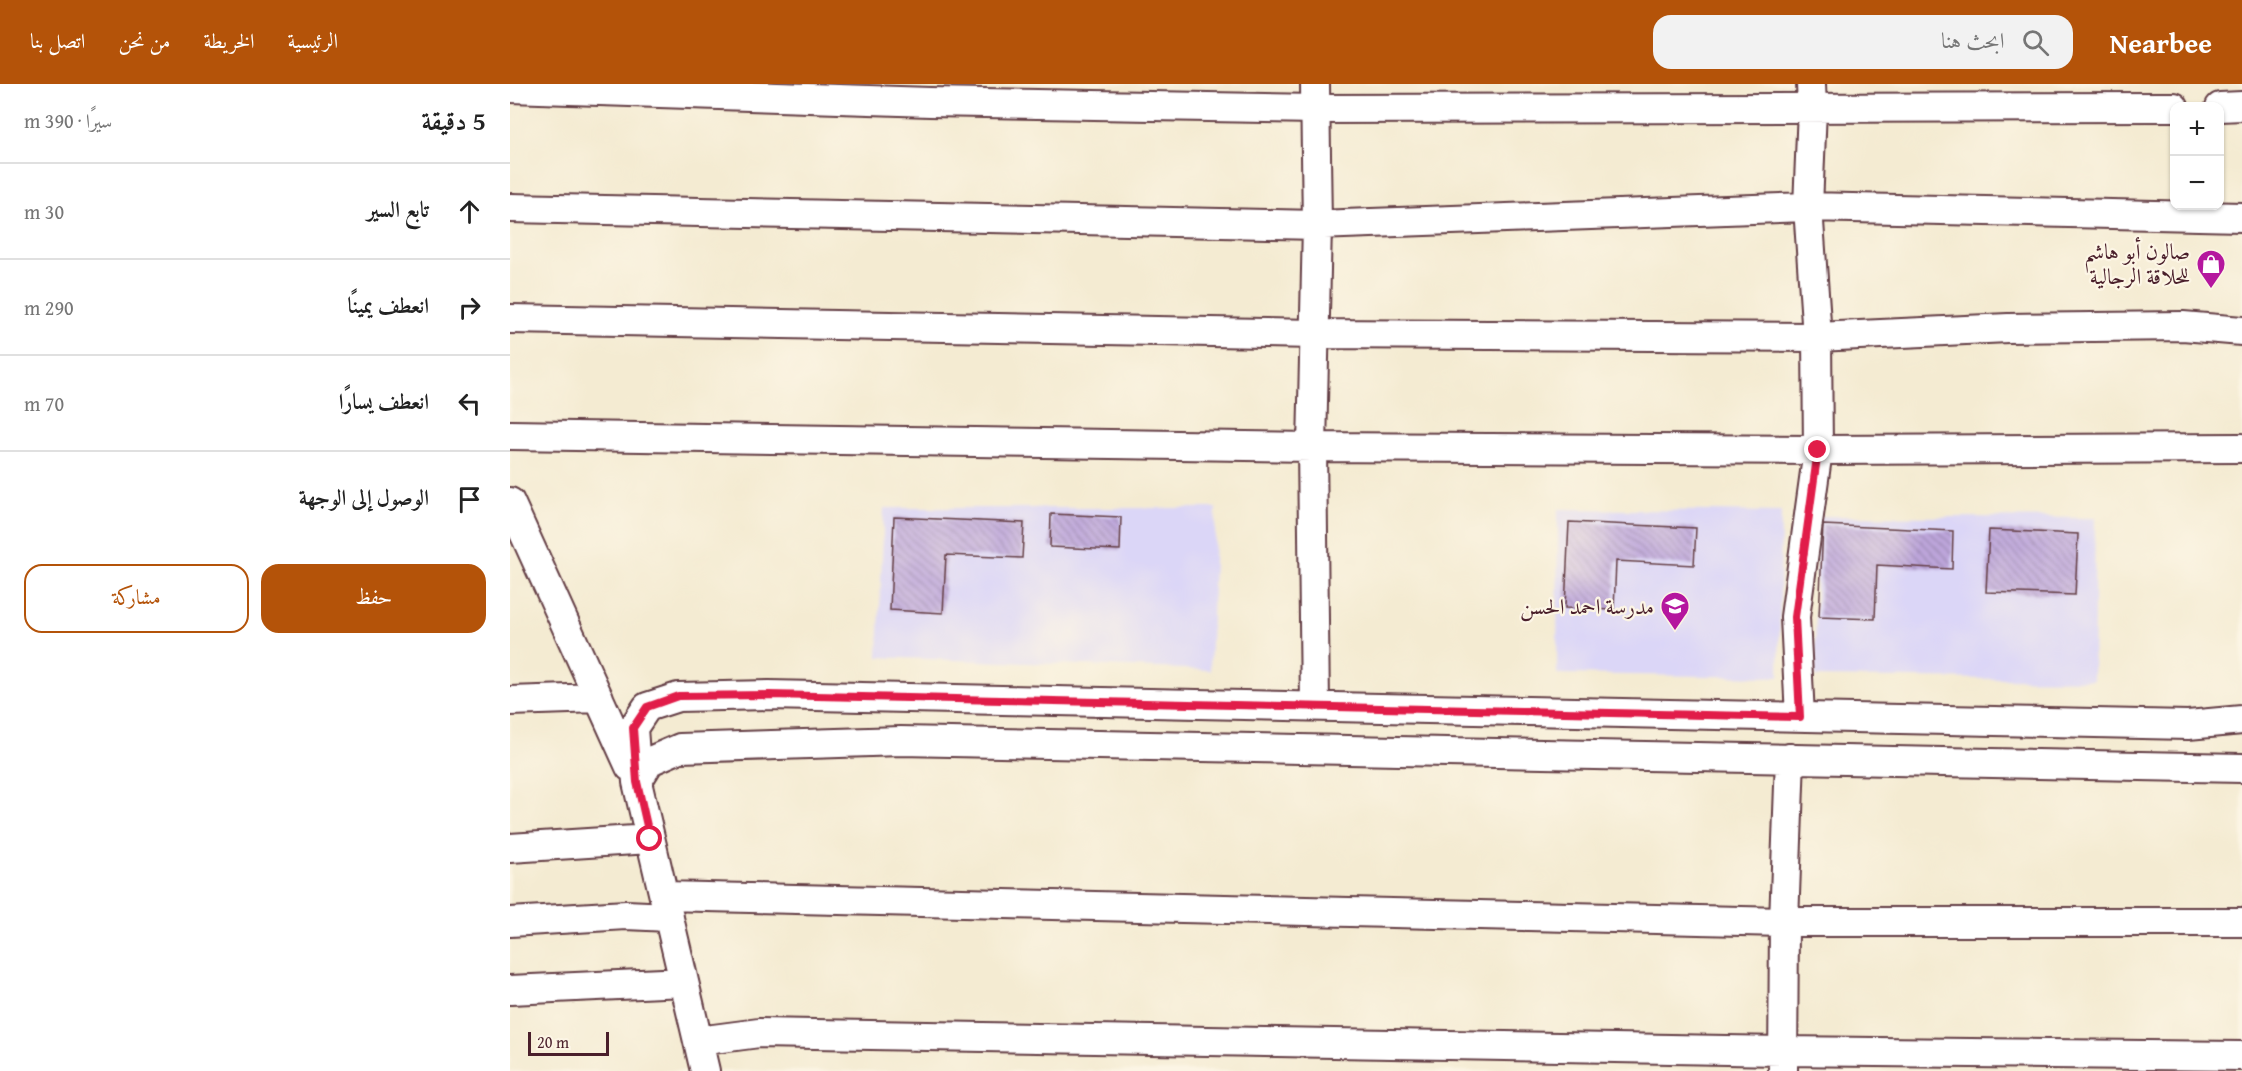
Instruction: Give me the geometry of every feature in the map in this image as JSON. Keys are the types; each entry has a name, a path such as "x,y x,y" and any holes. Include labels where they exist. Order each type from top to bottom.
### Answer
{"street":[{"path":"510,88 1315,97 1811,96 2170,107"},
{"path":"1800,717 1795,617 1818,450 1817,337 1808,207 1811,96"},
{"path":"1315,97 1317,225 1312,447 1315,706"},
{"path":"2224,106 2242,106"},
{"path":"510,208 1317,225 1808,207 2242,217"},
{"path":"510,319 1316,334 1817,337 2008,328 2183,326 2242,331"},
{"path":"510,435 1312,447 1818,450 2242,448"},
{"path":"510,502 519,544 599,698 637,782"},
{"path":"705,1071 637,782 633,728 647,707 678,696 769,695 2188,725 2242,720"},
{"path":"510,701 599,698"},
{"path":"637,782 650,761 680,747 902,741 2242,768"},
{"path":"1783,1061 1784,922 1790,758"},
{"path":"510,848 650,839"},
{"path":"510,922 626,915 666,906 1784,922 2242,922"},
{"path":"510,990 684,982"},
{"path":"698,1041 759,1033 1783,1061 2242,1056"}],"shaded area":[{"path":"884,508 1216,508 1210,670 878,657"},
{"path":"1558,509 1781,512 1779,677 1557,674"},
{"path":"1817,516 2095,518 2093,680 1815,677"}],"building":[{"path":"1051,514 1121,517 1120,550 1050,547"},
{"path":"894,517 1024,523 1022,558 946,555 943,613 890,610"},
{"path":"1569,522 1696,528 1694,565 1616,561 1614,610 1565,608"},
{"path":"1823,525 1953,531 1952,569 1877,565 1875,619 1819,617"},
{"path":"1989,530 2078,534 2075,595 1986,592"}],"place":[{"name":"صالون أبو هاشم للحلاقة الرجالية","path":"2211,290"},
{"name":"مدرسة احمد الحسن","path":"1675,632"}],"route":[{"path":"650,839 637,782 633,728 647,707 678,696 769,695 1800,717 1795,617 1818,450"}]}
